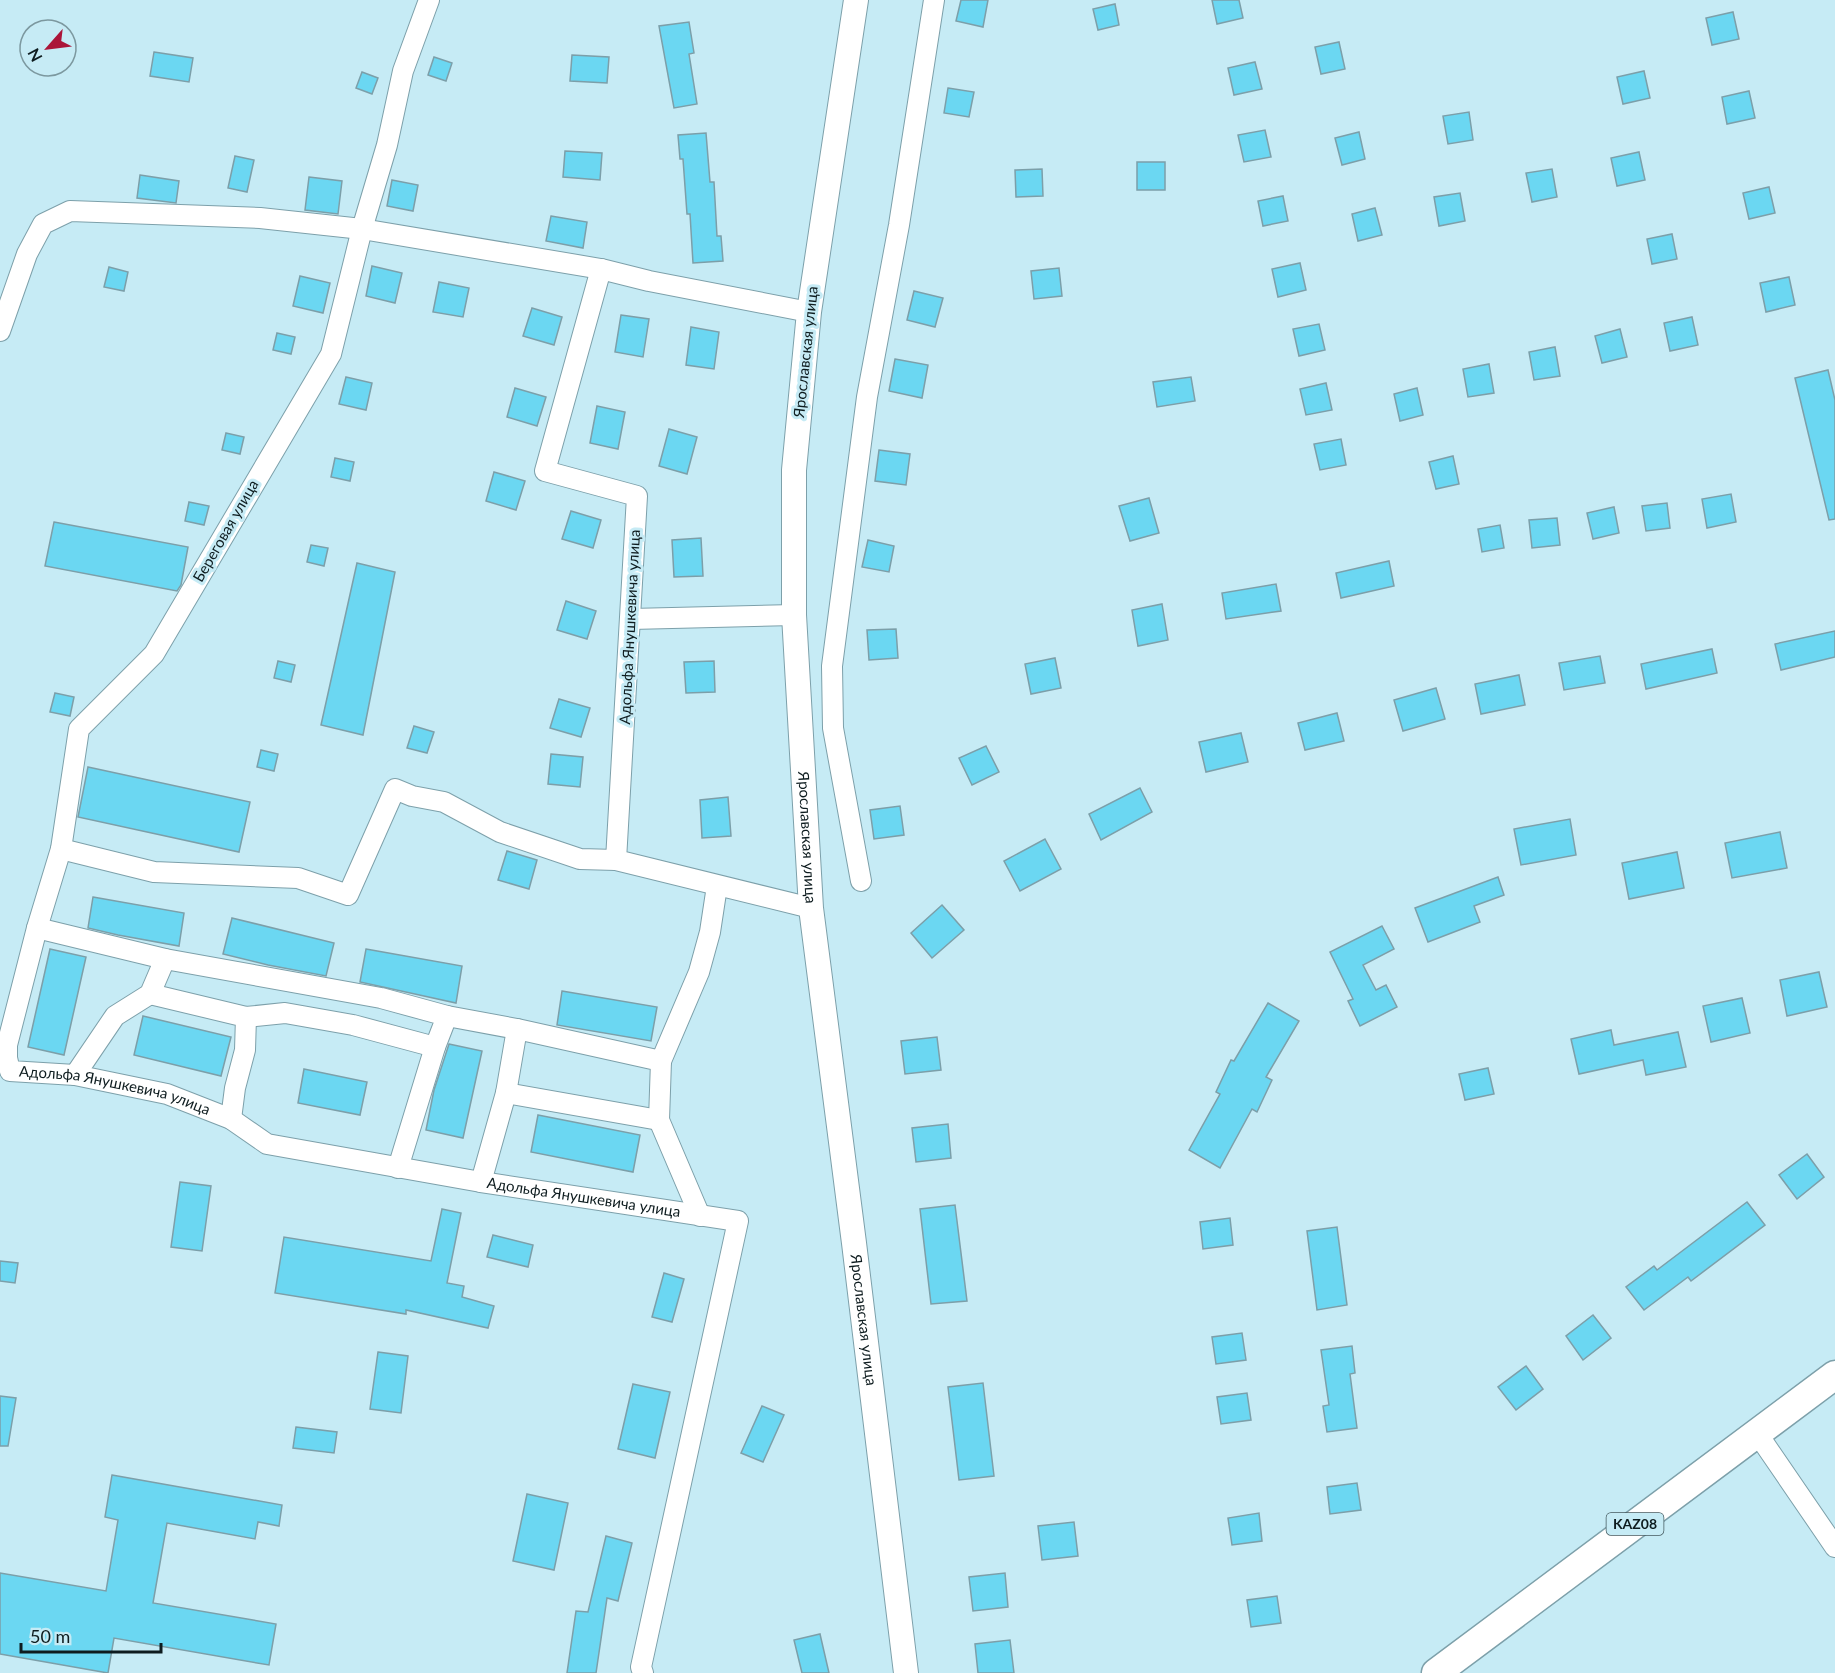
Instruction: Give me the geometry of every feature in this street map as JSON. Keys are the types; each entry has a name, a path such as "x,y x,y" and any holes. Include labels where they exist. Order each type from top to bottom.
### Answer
{"highway":[{"name":"KAZ08","path":"1436,1673 1835,1375"}],"main road":[{"name":"Ярославская улица","path":"856,0 809,312 794,470 794,615 811,908 906,1673"}],"street":[{"name":"Береговая улица","path":"7,1045 37,928 61,849 79,729 154,654 331,354 362,229 387,145 403,71 429,0"},
{"path":"861,881 833,728 832,666 867,398 899,225 934,0"},
{"path":"0,331 27,254 43,224 70,211 260,219 362,229 601,269 649,281 809,312"},
{"name":"Адольфа Янушкевича улица","path":"601,269 545,471 637,496 616,860"},
{"path":"631,620 794,615"},
{"path":"61,849 154,872 298,878 348,894 395,789 412,796 444,802 500,832 580,859 616,860 811,908"},
{"path":"700,1216 659,1120 661,1061 699,972 710,932 717,886"},
{"path":"37,928 165,959 381,998 447,1016 661,1061"},
{"path":"75,1075 115,1016 150,994 165,959"},
{"path":"150,994 246,1017 285,1013 352,1025 435,1047"},
{"path":"398,1168 435,1047 447,1016"},
{"path":"231,1119 245,1050 246,1017"},
{"path":"481,1182 506,1093 517,1029"},
{"name":"Адольфа Янушкевича улица","path":"7,1045 5,1071 75,1075 167,1094 231,1119 267,1144 481,1182 738,1221 641,1667 643,1673"},
{"path":"506,1093 659,1120"},
{"path":"1756,1433 1835,1547"}],"building":[{"path":"961,0 988,0 983,27 956,21"},
{"path":"1212,0 1239,0 1243,18 1217,24"},
{"path":"1115,4 1119,25 1098,30 1093,9"},
{"path":"1733,12 1739,39 1712,45 1706,18"},
{"path":"689,22 694,53 689,54 697,104 674,108 659,26"},
{"path":"1339,42 1345,69 1321,74 1315,47"},
{"path":"154,52 193,58 189,82 150,76"},
{"path":"572,55 609,57 607,83 570,81"},
{"path":"434,57 452,63 446,81 428,75"},
{"path":"1255,62 1262,89 1234,95 1228,68"},
{"path":"1644,71 1650,98 1623,104 1617,77"},
{"path":"362,72 378,78 372,94 356,88"},
{"path":"948,88 974,92 969,117 944,113"},
{"path":"1749,91 1755,118 1727,124 1722,97"},
{"path":"1469,112 1473,140 1448,144 1443,116"},
{"path":"1265,130 1271,157 1244,162 1238,135"},
{"path":"1359,132 1365,159 1342,165 1335,138"},
{"path":"706,133 710,182 714,182 717,236 721,236 723,261 693,263 690,214 687,214 683,159 680,159 678,135"},
{"path":"565,151 602,153 600,180 563,177"},
{"path":"1639,152 1645,180 1617,186 1611,158"},
{"path":"235,156 254,160 247,192 228,188"},
{"path":"1137,162 1165,162 1165,190 1137,190"},
{"path":"1042,169 1043,196 1016,197 1015,170"},
{"path":"1552,169 1557,197 1532,202 1526,173"},
{"path":"140,175 179,181 176,203 137,198"},
{"path":"309,177 342,181 338,214 305,210"},
{"path":"392,180 418,185 413,211 387,206"},
{"path":"1769,187 1775,213 1749,219 1743,193"},
{"path":"1460,193 1465,221 1439,226 1434,197"},
{"path":"1283,196 1288,221 1263,226 1258,201"},
{"path":"1375,208 1382,235 1358,241 1352,214"},
{"path":"551,216 587,222 583,248 546,241"},
{"path":"1672,234 1677,259 1652,264 1647,239"},
{"path":"1300,263 1306,290 1278,297 1272,269"},
{"path":"372,266 402,273 395,303 366,296"},
{"path":"109,267 128,272 124,291 104,287"},
{"path":"1059,268 1062,296 1034,299 1031,271"},
{"path":"300,276 330,283 323,313 293,306"},
{"path":"1789,277 1795,305 1766,312 1760,283"},
{"path":"439,282 469,288 463,317 433,312"},
{"path":"914,291 943,298 935,327 907,320"},
{"path":"532,308 562,317 554,345 523,336"},
{"path":"621,315 649,319 643,357 615,352"},
{"path":"1692,317 1698,345 1670,351 1664,323"},
{"path":"1319,324 1325,350 1299,356 1293,329"},
{"path":"691,327 719,332 714,369 686,365"},
{"path":"1620,329 1627,357 1602,363 1595,336"},
{"path":"277,333 295,337 291,354 273,350"},
{"path":"1555,347 1560,376 1534,380 1529,352"},
{"path":"895,359 928,365 922,398 889,391"},
{"path":"1489,364 1494,393 1468,397 1463,369"},
{"path":"1828,370 1835,400 1835,519 1829,520 1795,378"},
{"path":"346,377 372,383 366,410 339,404"},
{"path":"1191,377 1195,401 1157,407 1153,382"},
{"path":"1326,383 1332,410 1306,415 1300,389"},
{"path":"515,388 546,397 537,426 507,417"},
{"path":"1417,388 1423,415 1400,421 1394,394"},
{"path":"597,406 625,412 618,449 590,443"},
{"path":"669,429 697,437 687,474 659,466"},
{"path":"226,433 244,437 240,454 222,450"},
{"path":"1341,439 1346,465 1320,470 1314,444"},
{"path":"879,450 910,454 906,485 875,481"},
{"path":"1453,456 1459,484 1436,489 1429,462"},
{"path":"335,458 354,462 350,481 331,477"},
{"path":"494,472 525,481 516,510 486,501"},
{"path":"1731,494 1736,522 1707,528 1702,499"},
{"path":"1149,498 1159,533 1130,541 1119,506"},
{"path":"189,502 209,506 204,525 185,521"},
{"path":"1667,503 1670,528 1646,531 1642,506"},
{"path":"1614,507 1619,533 1593,539 1587,513"},
{"path":"571,511 601,520 593,548 562,539"},
{"path":"1557,518 1560,545 1532,548 1529,520"},
{"path":"54,522 188,547 181,585 177,591 45,566"},
{"path":"1500,525 1504,548 1482,552 1478,529"},
{"path":"701,538 703,576 674,577 672,540"},
{"path":"868,540 894,546 889,572 862,567"},
{"path":"311,545 328,548 324,566 307,562"},
{"path":"1389,561 1394,586 1341,598 1336,573"},
{"path":"357,563 395,572 363,735 321,725"},
{"path":"1276,584 1281,611 1226,619 1222,593"},
{"path":"566,601 596,611 587,639 557,630"},
{"path":"1162,604 1168,640 1138,646 1132,610"},
{"path":"896,629 898,658 869,660 867,630"},
{"path":"1835,631 1835,657 1781,670 1775,644"},
{"path":"1712,649 1717,673 1646,689 1641,664"},
{"path":"1600,656 1605,683 1564,690 1559,663"},
{"path":"1055,658 1061,688 1031,694 1025,664"},
{"path":"278,661 295,665 291,682 274,678"},
{"path":"714,661 715,692 686,693 684,662"},
{"path":"1519,675 1525,705 1481,714 1475,684"},
{"path":"1436,688 1445,719 1403,731 1394,700"},
{"path":"55,693 74,697 70,716 50,712"},
{"path":"559,699 590,708 581,737 550,728"},
{"path":"1337,713 1344,741 1305,750 1298,723"},
{"path":"414,726 434,732 427,753 407,748"},
{"path":"1241,733 1248,762 1206,772 1199,742"},
{"path":"986,746 999,772 972,785 959,758"},
{"path":"261,750 278,754 274,771 257,767"},
{"path":"551,754 583,757 580,787 548,784"},
{"path":"88,767 250,802 239,852 78,817"},
{"path":"1140,788 1152,812 1101,840 1089,814"},
{"path":"728,797 731,836 702,838 700,800"},
{"path":"900,806 904,835 874,839 870,810"},
{"path":"1570,819 1576,855 1521,865 1514,829"},
{"path":"1780,832 1787,868 1732,878 1725,843"},
{"path":"1045,839 1061,869 1020,891 1004,861"},
{"path":"507,851 537,860 529,889 498,880"},
{"path":"1677,852 1684,888 1629,899 1622,863"},
{"path":"1498,877 1504,895 1474,906 1480,922 1428,942 1415,908"},
{"path":"93,897 184,913 179,946 88,928"},
{"path":"942,905 964,930 932,958 911,933"},
{"path":"232,918 334,943 326,976 223,954"},
{"path":"1382,926 1394,949 1363,965 1376,990 1386,985 1397,1007 1360,1026 1348,1001 1353,999 1330,952"},
{"path":"50,949 86,957 64,1055 28,1047"},
{"path":"366,949 462,966 456,1003 360,982"},
{"path":"1819,972 1827,1007 1787,1016 1780,980"},
{"path":"562,991 657,1007 651,1041 557,1025"},
{"path":"1742,998 1750,1033 1711,1042 1703,1006"},
{"path":"1268,1003 1299,1021 1266,1077 1272,1080 1257,1112 1252,1109 1220,1168 1189,1150 1220,1094 1216,1092 1231,1060 1234,1061"},
{"path":"143,1016 231,1037 221,1076 134,1055"},
{"path":"1611,1030 1614,1045 1678,1032 1686,1067 1646,1075 1643,1060 1579,1074 1571,1039"},
{"path":"937,1037 941,1070 905,1074 901,1041"},
{"path":"449,1044 482,1051 463,1138 426,1130 434,1090"},
{"path":"1488,1068 1494,1094 1465,1100 1459,1074"},
{"path":"304,1069 367,1082 360,1115 298,1103"},
{"path":"538,1115 640,1135 633,1172 531,1152"},
{"path":"948,1124 951,1158 916,1162 912,1128"},
{"path":"1807,1154 1824,1177 1797,1199 1779,1175"},
{"path":"180,1182 211,1186 202,1251 171,1247"},
{"path":"1747,1202 1765,1225 1691,1281 1688,1277 1644,1310 1626,1287 1654,1266 1657,1270"},
{"path":"955,1205 967,1301 931,1304 920,1209"},
{"path":"442,1209 461,1213 447,1283 464,1286 462,1297 494,1306 488,1328 406,1310 406,1314 275,1293 284,1237 431,1261"},
{"path":"1230,1218 1233,1245 1203,1249 1200,1222"},
{"path":"1337,1227 1347,1305 1317,1310 1307,1231"},
{"path":"493,1235 533,1245 528,1267 487,1257"},
{"path":"0,1261 18,1263 15,1283 0,1281"},
{"path":"664,1273 684,1279 672,1322 652,1317"},
{"path":"1593,1315 1611,1338 1583,1360 1566,1336"},
{"path":"1242,1333 1246,1360 1216,1364 1212,1337"},
{"path":"1352,1346 1355,1373 1350,1374 1357,1428 1327,1432 1323,1406 1329,1405 1321,1350"},
{"path":"378,1352 408,1356 401,1413 370,1409"},
{"path":"1526,1366 1543,1389 1516,1410 1498,1387"},
{"path":"983,1383 994,1476 959,1480 948,1387"},
{"path":"633,1384 670,1392 655,1458 618,1449"},
{"path":"1247,1393 1251,1420 1221,1424 1217,1397"},
{"path":"0,1396 16,1398 8,1446 0,1446"},
{"path":"762,1406 784,1415 763,1462 741,1453"},
{"path":"296,1427 337,1432 334,1453 293,1448"},
{"path":"112,1475 282,1505 279,1526 258,1522 255,1539 167,1523 153,1603 276,1624 269,1665 114,1638 108,1673 0,1654 0,1573 106,1591 118,1520 105,1517"},
{"path":"1357,1483 1361,1510 1330,1514 1327,1487"},
{"path":"527,1494 568,1503 554,1570 513,1561"},
{"path":"1259,1513 1262,1541 1232,1545 1228,1518"},
{"path":"1074,1522 1078,1556 1042,1560 1038,1526"},
{"path":"606,1536 632,1543 618,1601 607,1598 596,1673 567,1673 576,1611 588,1612"},
{"path":"1005,1573 1008,1607 973,1611 969,1577"},
{"path":"1277,1596 1281,1623 1251,1627 1247,1600"},
{"path":"820,1634 829,1673 802,1673 794,1640"},
{"path":"1010,1640 1014,1673 978,1673 975,1644"}]}
